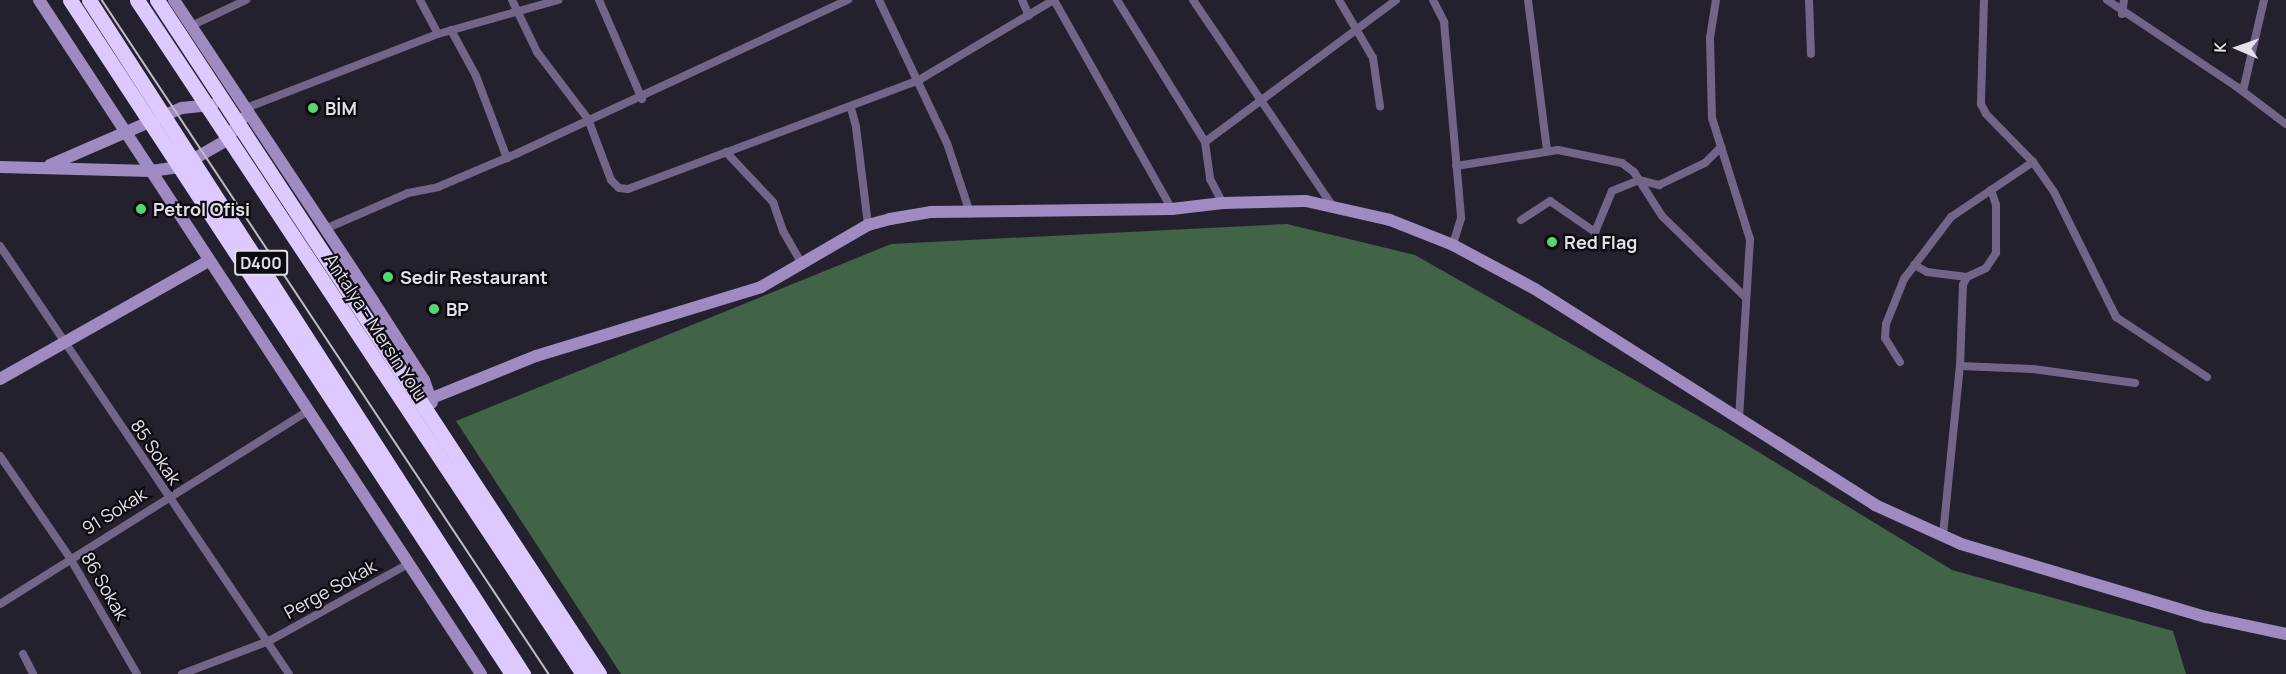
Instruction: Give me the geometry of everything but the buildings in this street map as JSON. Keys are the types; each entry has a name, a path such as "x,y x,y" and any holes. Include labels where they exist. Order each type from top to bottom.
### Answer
{"highway":[{"path":"70,0 512,674"},
{"name":"D400","path":"89,0 433,528 524,674"},
{"name":"Antalya - Mersin Yolu","path":"137,0 467,502 583,674"},
{"path":"157,0 599,674"}],"street":[{"path":"39,0 126,132 207,262 308,411 480,674"},
{"path":"174,0 424,380 432,398 434,420"},
{"path":"191,26 246,0"},
{"path":"420,0 438,34"},
{"path":"512,0 537,52 588,119 611,180 620,188 638,187 726,152 851,108 919,80 1054,0 1172,209"},
{"path":"46,167 182,108 225,104 246,108 438,34 558,0"},
{"path":"599,0 642,99"},
{"path":"325,229 408,193 438,187 507,158 588,119 642,99 848,0"},
{"path":"879,0 947,143 970,213"},
{"path":"1022,0 1029,16"},
{"path":"1117,0 1205,142 1210,179 1223,203"},
{"path":"1193,0 1332,205"},
{"path":"1339,0 1373,58 1380,106"},
{"path":"1205,142 1262,102 1396,0"},
{"path":"1433,0 1444,22 1461,218 1453,245"},
{"path":"1528,0 1547,151"},
{"path":"1716,0 1710,38 1712,118 1750,239 1739,418"},
{"path":"1809,0 1811,54"},
{"path":"1984,0 1981,104 1986,114 2033,162 2081,242 2116,317 2207,377"},
{"path":"2107,0 2122,14 2243,91 2286,124"},
{"path":"2122,14 2124,0"},
{"path":"2243,91 2264,0"},
{"path":"452,30 476,76 507,158"},
{"path":"0,167 151,171 180,166 217,147 240,126 246,108"},
{"path":"851,108 856,127 868,225"},
{"path":"1521,220 1550,201 1594,232 1612,192 1639,180 1659,185 1705,163 1721,147"},
{"path":"1456,166 1558,150 1622,163 1639,180 1662,216 1746,298"},
{"path":"726,152 773,202 783,231 803,265"},
{"path":"1900,362 1888,345 1886,324 1896,295 1914,265 1951,217 2033,162"},
{"path":"1914,265 1927,272 1967,277 1986,268 1996,253 1996,205 1991,190"},
{"path":"432,398 536,356 752,290 803,265 868,225 930,212 1172,209 1223,203 1332,205 1390,220 1453,245 1535,289 1875,505 1943,535 2124,594 2286,634"},
{"name":"85 Sokak","path":"0,246 62,343 269,641 289,674"},
{"path":"0,379 207,262"},
{"path":"1943,535 1960,366 1963,285 1967,277"},
{"path":"1960,366 2033,369 2135,383"},
{"name":"91 Sokak","path":"0,604 167,497 308,411"},
{"name":"86 Sokak","path":"0,456 70,558 137,674"},
{"name":"Perge Sokak","path":"182,674 269,641 406,564"},
{"path":"23,654 33,674"}],"green space":[{"path":"1287,224 1415,255 1724,431 1952,570 2173,631 2186,674 621,674 456,421 891,244"}],"tram line":[{"path":"102,0 549,674"}],"place":[{"name":"BİM","path":"313,108"},
{"name":"Petrol Ofisi","path":"141,209"},
{"name":"Red Flag","path":"1552,242"},
{"name":"Sedir Restaurant","path":"388,277"},
{"name":"BP","path":"434,309"}]}
